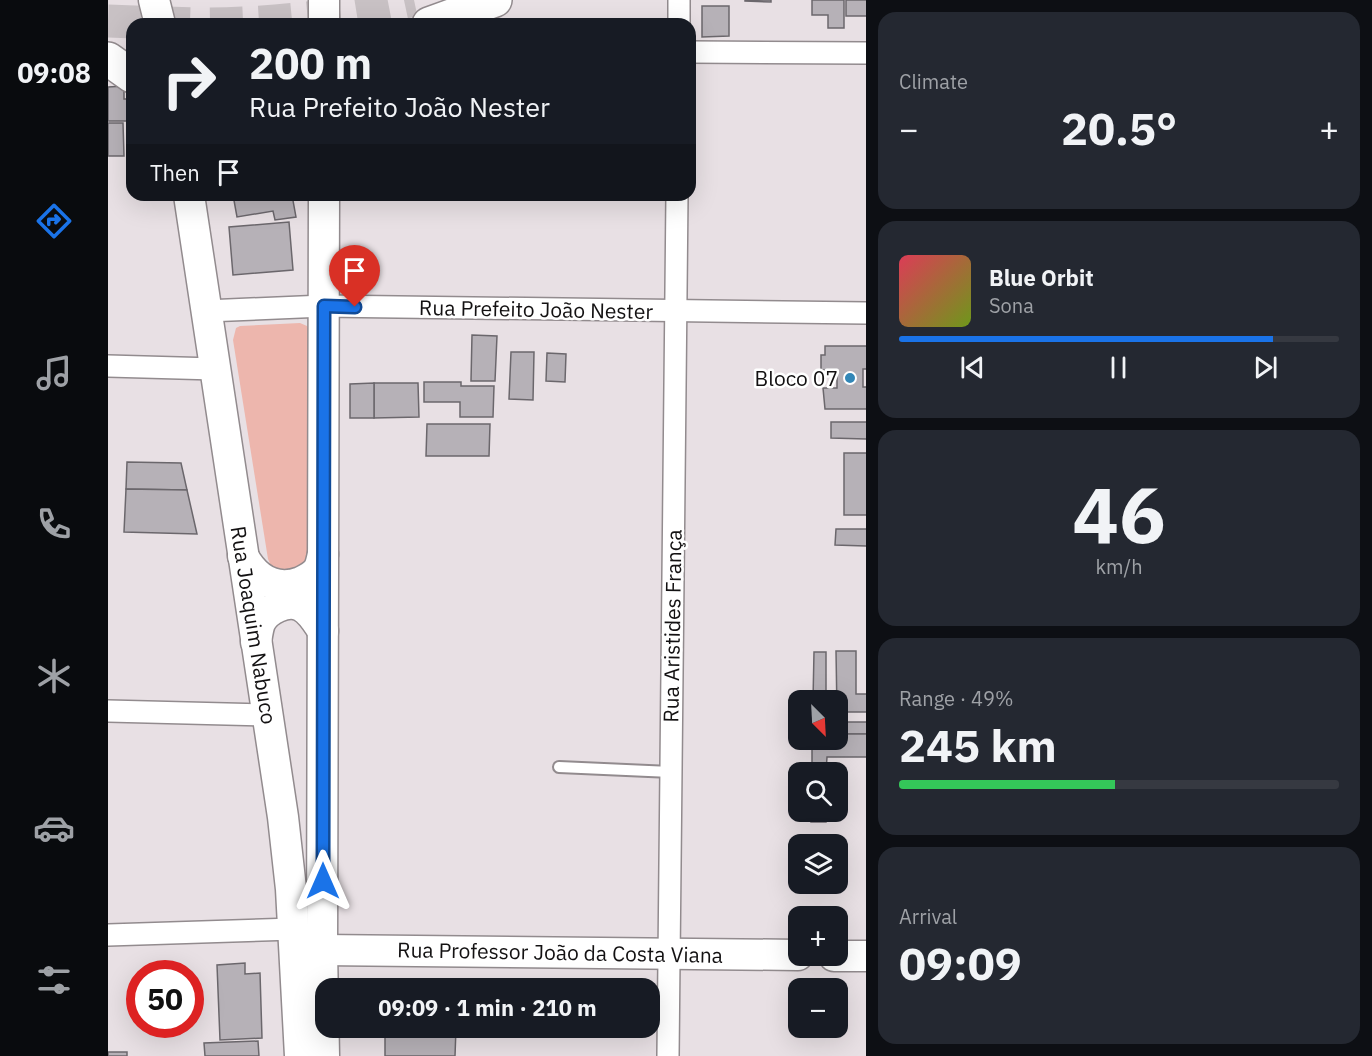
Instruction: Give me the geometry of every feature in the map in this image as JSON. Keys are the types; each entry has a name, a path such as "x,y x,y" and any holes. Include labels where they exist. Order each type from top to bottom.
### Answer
{"main road":[{"path":"154,0 158,18"},
{"path":"324,0 324,18"},
{"path":"446,18 495,0"},
{"path":"108,59 126,72"},
{"name":"Rua Joaquim Nabuco","path":"190,201 288,858 300,1056"},
{"path":"324,201 322,950 324,1056"},
{"path":"243,556 262,580 277,585 293,585 308,579 319,568 323,554"},
{"path":"256,642 260,622 272,610 285,604 300,605 312,614 323,631"},
{"name":"Rua Professor João da Costa Viana","path":"322,950 788,955"},
{"path":"848,956 866,956"}],"street":[{"path":"679,0 679,18"},
{"path":"696,52 866,53"},
{"name":"Rua Aristides França","path":"668,1056 677,201"},
{"name":"Rua Prefeito João Nester","path":"206,311 324,306 866,313"},
{"path":"108,366 215,369"},
{"path":"108,711 267,715"},
{"path":"108,935 294,929"}],"lane":[{"path":"559,766 671,772"}],"shaded area":[{"path":"300,323 307,326 311,335 308,555 307,563 291,576 271,566 268,559 233,340 236,328 240,326"}],"building":[{"path":"771,0 771,2 745,1"},
{"path":"812,0 844,0 844,28 828,28 828,15 812,15"},
{"path":"846,0 866,0 866,16 846,16"},
{"path":"702,6 729,6 729,36 702,37"},
{"path":"124,86 126,121 108,121 108,87"},
{"path":"108,123 123,123 124,156 108,156"},
{"path":"234,201 293,201 296,217 275,220 273,211 237,217"},
{"path":"289,222 293,270 233,275 229,227"},
{"path":"472,335 497,336 495,381 471,381"},
{"name":"Bloco 07","path":"825,346 866,346 863,387 866,387 866,409 825,409 823,388 837,388 837,370 821,370 821,355 825,355"},
{"path":"511,352 534,352 533,400 509,399"},
{"path":"547,353 566,354 565,382 546,381"},
{"path":"424,382 461,382 461,386 494,386 493,417 460,417 460,402 424,402"},
{"path":"374,383 418,383 419,417 374,418"},
{"path":"374,383 374,418 350,418 350,384"},
{"path":"831,422 866,422 866,439 831,438"},
{"path":"427,424 490,424 489,456 426,456"},
{"path":"844,453 866,453 866,515 844,515"},
{"path":"127,462 181,463 187,490 126,489"},
{"path":"126,489 187,490 197,534 124,532"},
{"path":"836,529 866,529 866,546 835,545"},
{"path":"836,651 856,651 856,694 866,694 866,712 848,712 848,690 837,690"},
{"path":"814,652 826,652 826,690 813,690"},
{"path":"848,722 866,722 866,734 848,734"},
{"path":"848,734 866,734 866,757 827,757 827,762 812,762 812,750 848,750"},
{"path":"245,963 245,974 260,973 262,1038 220,1040 217,965"},
{"path":"385,1038 456,1038 455,1056 385,1056"},
{"path":"258,1041 259,1056 205,1056 204,1043"},
{"path":"108,1052 127,1052 127,1056 108,1056"}],"tunnel":[{"path":"303,18 414,0"},
{"path":"108,21 126,22"}],"place":[{"name":"Bloco 07","path":"850,378"}],"route":[{"path":"323,881 324,306 355,307"}]}
